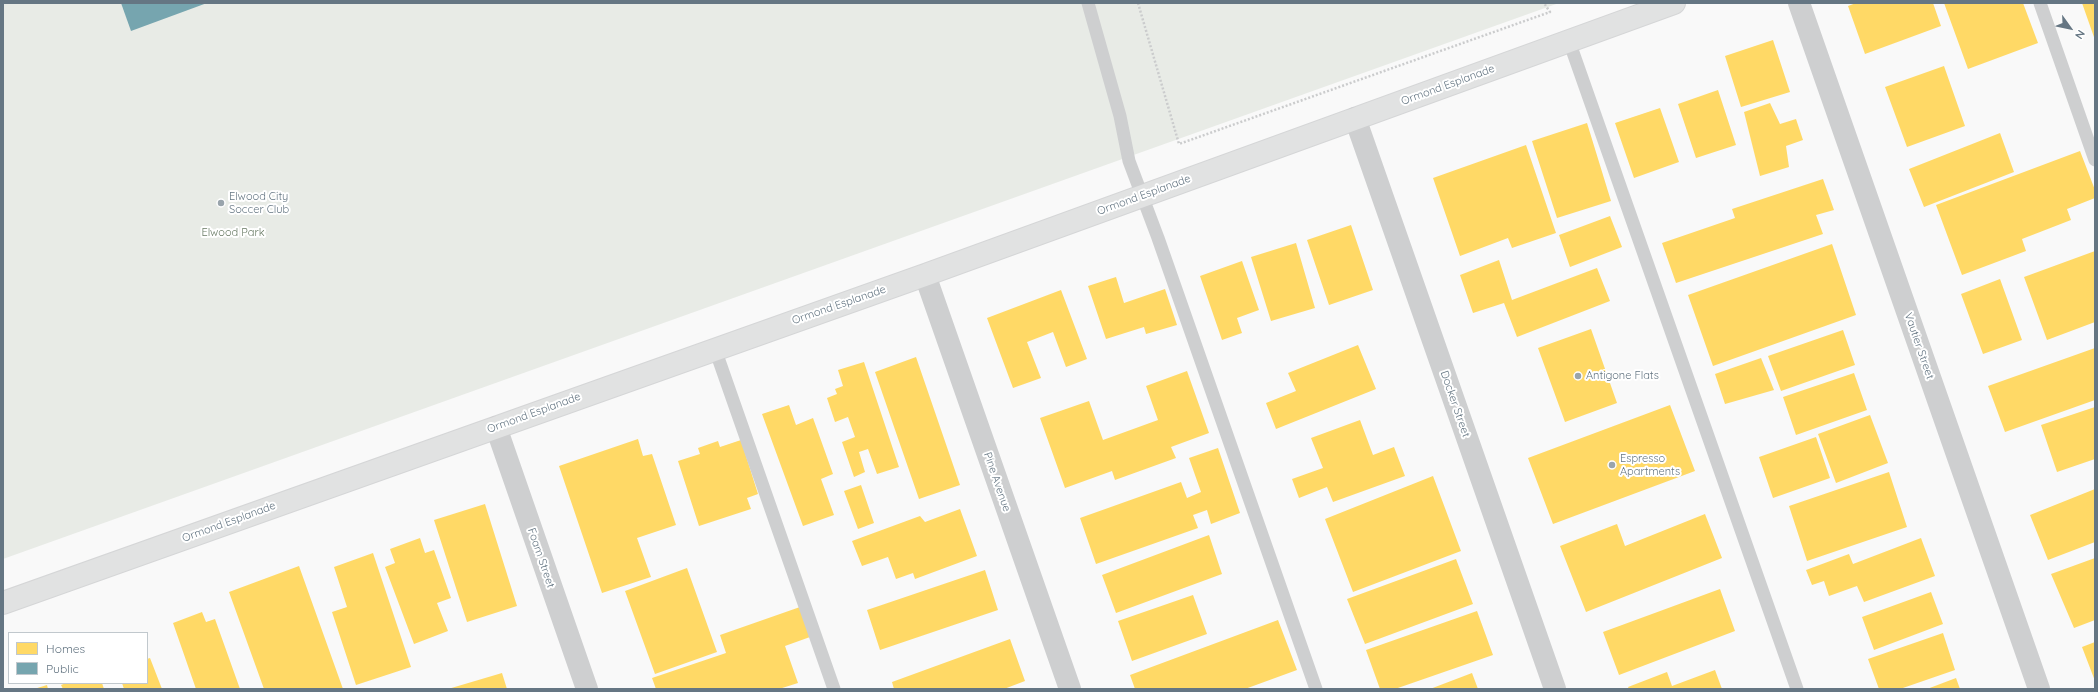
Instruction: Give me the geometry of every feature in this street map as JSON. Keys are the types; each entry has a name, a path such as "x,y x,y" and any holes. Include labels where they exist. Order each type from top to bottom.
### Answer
{"main road":[{"name":"Ormond Esplanade","path":"3,603 925,275 1674,3"}],"street":[{"name":"Vautier Street","path":"1799,3 2039,689"},
{"name":"Docker Street","path":"1355,118 1555,689"},
{"name":"Pine Avenue","path":"925,275 1070,689"},
{"name":"Foam Street","path":"496,427 587,689"}],"lane":[{"path":"1088,3 1120,116 1129,161 1158,238 1316,689"},
{"path":"2040,3 2095,160"},
{"path":"1569,41 1797,689"},
{"path":"714,349 834,689"}],"path":[{"path":"1138,3 1179,144 1550,12 1544,3"}],"green space":[{"name":"Elwood Park","path":"3,3 1559,3 3,559"}],"building: Homes":[{"path":"1856,3 1933,3 1941,26 1865,54 1848,6"},
{"path":"1944,3 2023,3 2038,43 1968,69"},
{"path":"2082,3 2095,3 2095,40"},
{"path":"1773,40 1790,92 1741,107 1725,56"},
{"path":"1944,66 1965,126 1907,147 1885,87"},
{"path":"1718,90 1736,145 1696,158 1678,104"},
{"path":"1770,103 1780,124 1796,119 1803,140 1786,146 1789,167 1760,176 1744,112"},
{"path":"1660,108 1679,162 1634,178 1615,123"},
{"path":"1587,123 1611,201 1557,218 1532,141"},
{"path":"2000,133 2014,172 1924,207 1909,169"},
{"path":"1526,145 1556,233 1512,248 1508,238 1460,256 1433,178"},
{"path":"2080,151 2095,190 2095,198 2067,209 2071,220 2022,239 2026,251 1962,275 1936,205"},
{"path":"1823,179 1834,210 1816,215 1823,234 1676,283 1662,243 1735,218 1732,209"},
{"path":"1610,216 1622,247 1570,267 1559,235"},
{"path":"1351,225 1373,290 1329,305 1307,240"},
{"path":"1296,243 1315,308 1271,321 1251,257"},
{"path":"1832,244 1856,315 1713,366 1688,295"},
{"path":"2095,251 2095,322 2047,340 2024,277"},
{"path":"1499,260 1512,300 1597,268 1610,301 1517,337 1504,303 1473,313 1460,275"},
{"path":"1242,261 1259,310 1237,318 1242,333 1222,340 1200,276"},
{"path":"1116,277 1124,303 1165,289 1177,325 1146,334 1144,327 1106,339 1088,286"},
{"path":"2000,279 2022,340 1983,354 1961,294"},
{"path":"1061,290 1087,359 1066,367 1053,332 1027,342 1041,378 1013,388 987,318"},
{"name":"Antigone Flats","path":"1591,329 1617,403 1565,422 1538,348"},
{"path":"1843,330 1855,365 1781,391 1768,356"},
{"path":"1358,345 1376,389 1276,429 1266,403 1296,391 1288,373"},
{"path":"2095,348 2095,400 2005,432 1988,386"},
{"path":"916,357 960,485 919,499 875,372"},
{"path":"1761,358 1774,390 1725,404 1715,374"},
{"path":"864,362 899,467 877,474 868,449 859,452 865,472 854,477 842,442 855,437 848,417 835,422 827,398 837,394 835,389 843,386 838,370"},
{"path":"1187,371 1209,433 1171,447 1176,458 1115,480 1112,471 1065,488 1040,418 1089,401 1103,440 1158,420 1146,386"},
{"path":"1854,373 1867,410 1796,435 1783,397"},
{"path":"789,405 796,425 813,418 833,474 821,479 834,515 803,526 762,414"},
{"name":"Espresso Apartments","path":"1670,405 1695,471 1553,524 1528,458"},
{"path":"2095,407 2095,459 2057,472 2041,425"},
{"path":"1870,415 1888,463 1836,483 1818,434"},
{"path":"1360,420 1373,455 1394,447 1405,476 1333,502 1327,487 1299,498 1292,479 1323,468 1311,438"},
{"path":"1816,437 1830,478 1773,498 1759,457"},
{"path":"638,439 643,456 652,454 676,525 637,538 651,577 602,593 559,466"},
{"path":"741,440 758,494 747,498 751,509 699,526 678,461 700,454 698,448 718,441 720,447"},
{"path":"1218,448 1240,513 1211,524 1207,510 1193,515 1198,528 1096,564 1080,518 1181,482 1187,498 1201,492 1189,458"},
{"path":"1889,472 1907,527 1807,561 1789,506"},
{"path":"1433,476 1461,551 1353,592 1325,519"},
{"path":"861,485 874,523 858,529 844,491"},
{"path":"2095,489 2095,542 2048,560 2030,515"},
{"path":"485,504 517,606 467,622 434,520"},
{"path":"960,509 977,556 915,579 913,573 896,579 888,557 862,566 852,541 920,516 925,522"},
{"path":"1705,514 1722,558 1586,612 1560,546 1617,524 1625,546"},
{"path":"1209,535 1222,574 1116,613 1102,575"},
{"path":"420,538 425,553 434,550 451,598 437,603 448,631 414,644 385,567 395,563 390,549"},
{"path":"1921,538 1935,576 1864,602 1857,586 1829,596 1824,581 1812,585 1806,570 1849,554 1853,564"},
{"path":"373,553 411,667 356,685 332,612 347,607 334,567"},
{"path":"2095,558 2095,620 2074,628 2051,574"},
{"path":"1456,559 1473,604 1365,644 1347,599"},
{"path":"299,566 343,689 264,689 229,592"},
{"path":"687,568 717,652 655,674 625,591"},
{"path":"985,570 998,610 880,650 867,610"},
{"path":"1720,589 1735,631 1619,675 1603,632"},
{"path":"1931,592 1943,624 1874,650 1862,617"},
{"path":"1193,595 1207,634 1132,661 1118,621"},
{"path":"800,607 810,637 785,646 798,683 779,689 656,689 652,678 726,653 720,635"},
{"path":"1477,611 1493,655 1395,689 1380,689 1366,650"},
{"path":"202,612 206,622 215,619 240,689 196,689 173,623"},
{"path":"1278,620 1297,670 1245,689 1135,689 1130,675"},
{"path":"1943,633 1955,670 1900,689 1879,689 1868,659"},
{"path":"1010,639 1025,681 1004,689 894,689 892,682"},
{"path":"2095,642 2095,681 2082,647"},
{"path":"150,658 162,689 124,689 122,684 148,684 148,659"},
{"path":"1715,670 1722,689 1629,689 1628,687 1667,672 1672,686"},
{"path":"502,673 507,689 448,689"},
{"path":"1472,673 1478,689 1430,689"},
{"path":"1956,678 1960,689 1927,689"},
{"path":"102,684 104,689 63,689 61,685"},
{"path":"47,685 48,689 34,689"}],"building: Public":[{"path":"121,3 207,3 131,31"}],"place":[{"name":"Elwood City Soccer Club","path":"221,203"},
{"name":"Antigone Flats","path":"1578,376"},
{"name":"Espresso Apartments","path":"1612,465"}]}
